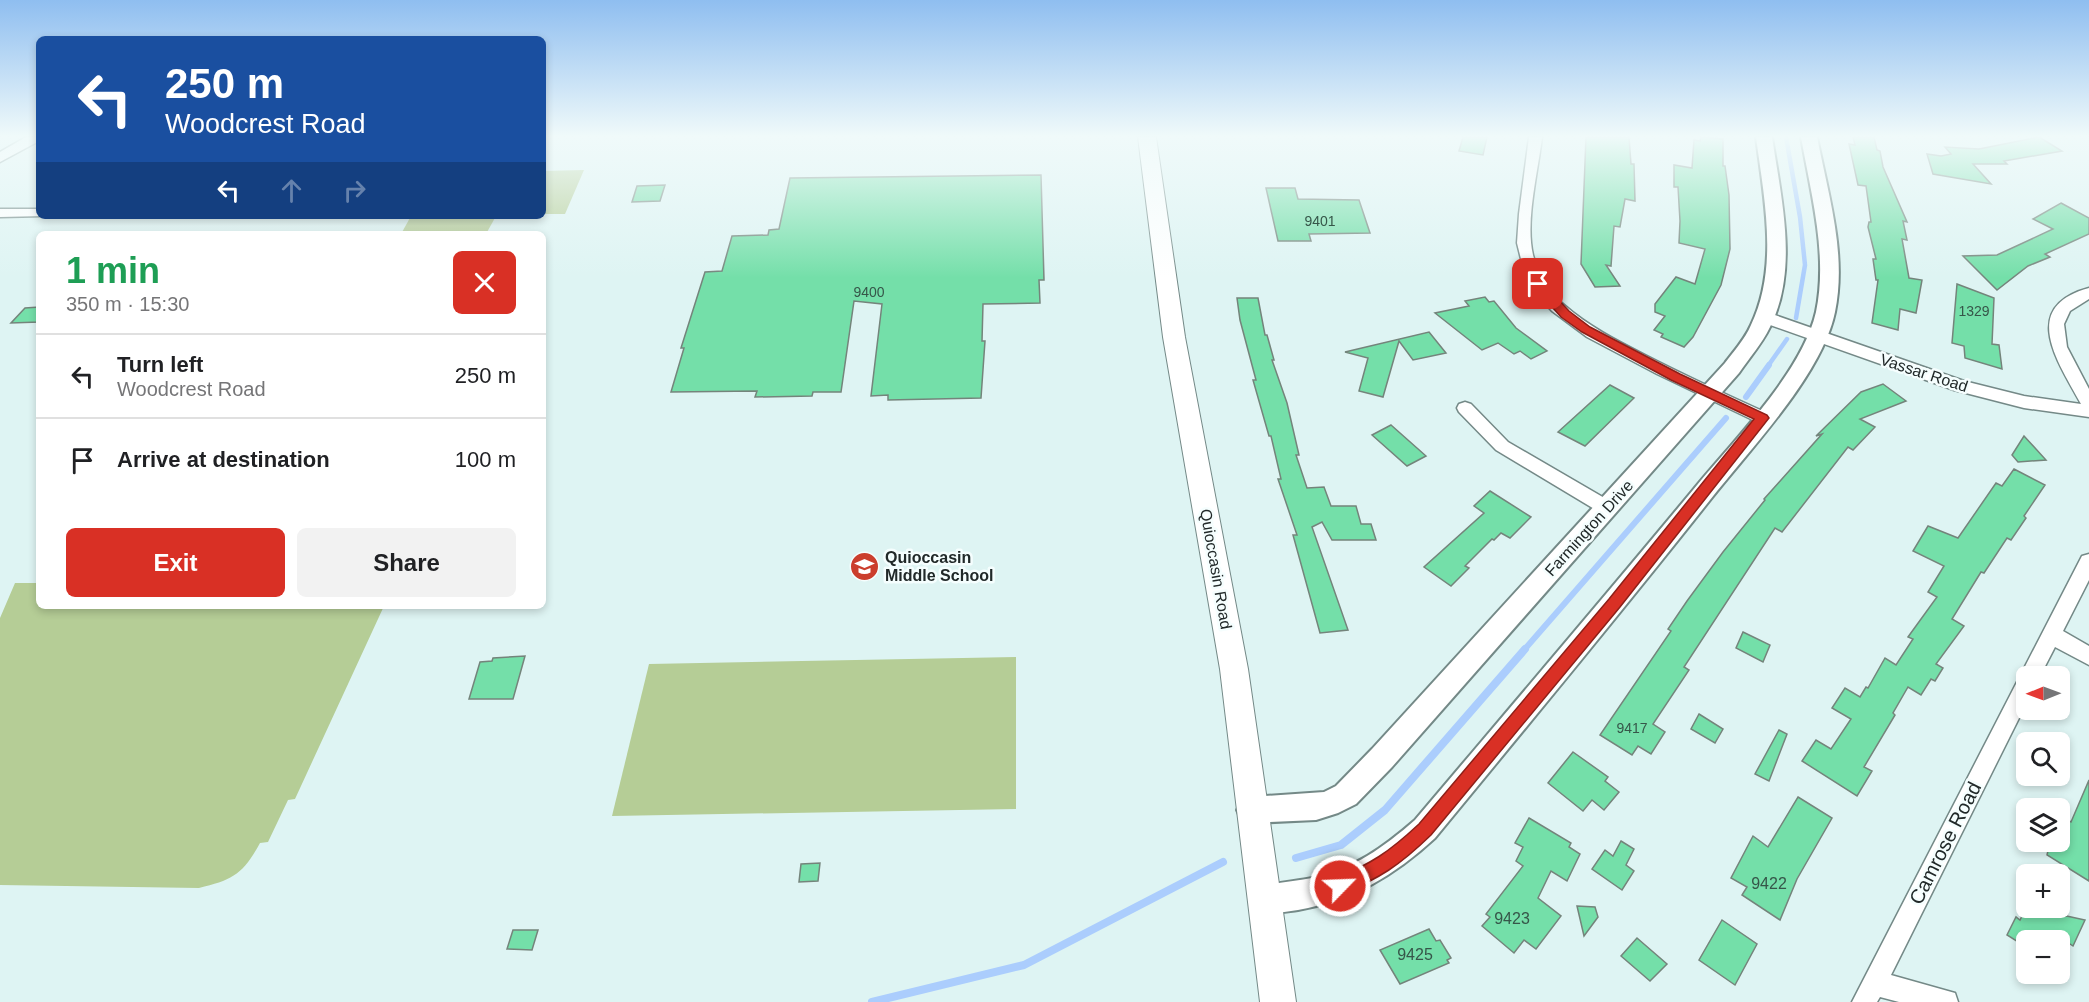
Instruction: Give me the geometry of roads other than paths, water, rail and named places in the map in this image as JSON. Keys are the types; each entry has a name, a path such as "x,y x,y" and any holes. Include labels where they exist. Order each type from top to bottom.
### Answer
{"main road":[{"name":"Quioccasin Road","path":"1153,184 1174,337 1234,669 1278,1002"}],"street":[{"path":"1531,184 1525,253 1530,270 1538,284 1565,314 1586,330 1763,418"},
{"name":"Farmington Drive","path":"1251,810 1316,807 1346,795 1732,368 1764,318 1771,299 1778,251 1770,184"},
{"path":"1264,900 1307,895 1340,886 1374,871 1397,856 1425,830 1614,603 1804,365 1818,336 1829,285 1829,251 1817,184"},
{"path":"0,213 36,213"},
{"path":"2089,293 2062,309 2055,324 2055,336 2089,404"},
{"name":"Vassar Road","path":"1764,318 1960,386 2024,402 2089,411"},
{"path":"1465,408 1502,446 1607,508"},
{"path":"2035,666 2089,561"},
{"path":"2052,635 2089,656"},
{"name":"Camrose Road","path":"1869,993 2016,704"},
{"path":"1869,993 1946,1002"}],"waterway":[{"path":"1794,184 1805,265 1796,318"},
{"path":"1768,366 1787,339"},
{"path":"1746,397 1769,365"},
{"path":"1524,650 1726,418"},
{"path":"1296,858 1341,845 1385,810 1525,649"},
{"path":"872,1002 1024,965 1223,862"}],"place":[{"name":"Quioccasin Middle School","path":"864,566"}]}
